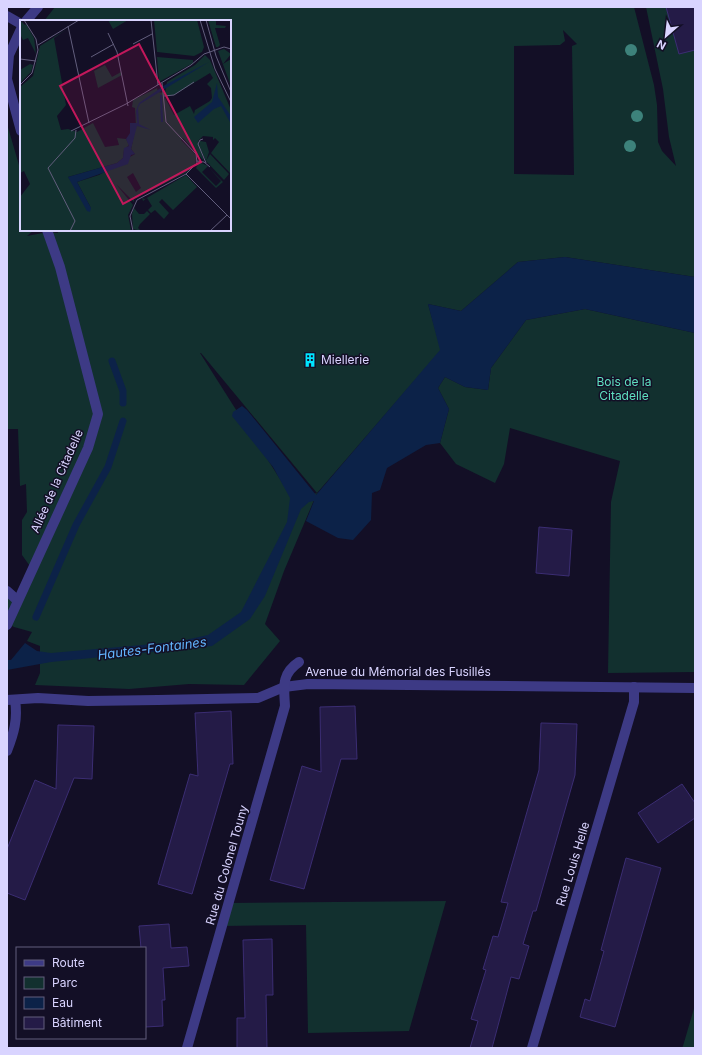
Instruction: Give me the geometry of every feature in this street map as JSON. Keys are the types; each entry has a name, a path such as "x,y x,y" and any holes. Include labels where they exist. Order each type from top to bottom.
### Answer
{"street":[{"path":"27,20 38,7"},
{"path":"7,16 20,23"},
{"path":"20,31 9,55 7,79 20,127"},
{"name":"Allée de la Citadelle","path":"7,625 17,600 88,448 98,414 60,267 47,231"},
{"path":"7,591 17,600"},
{"path":"284,687 285,678 291,668 299,662"},
{"name":"Avenue du Mémorial des Fusillés","path":"11,700 38,698 88,701 258,698 284,687 308,684 695,688"},
{"name":"Rue du Colonel Touny","path":"187,1048 285,706 284,687"},
{"name":"Rue Louis Helle","path":"532,1048 634,702 634,687"},
{"path":"7,751 16,728 17,715 11,700"}],"green space":[{"path":"55,7 634,7 654,85 657,105 658,142 662,151 676,166 669,137 663,89 646,7 695,7 695,277 565,257 518,262 461,311 428,304 441,350 317,493 284,571 265,624 280,641 244,685 189,684 129,689 35,685 40,673 40,646 27,641 32,632 14,627 7,623 7,591 17,600 32,569 22,555 22,520 27,512 26,484 20,486 18,429 7,429 7,124 20,169 20,231 33,231 27,236 48,232 58,233 57,231 231,231 231,20 45,20","holes":["563,30 577,44 572,46 574,175 514,174 514,46 560,45 565,41","200,353 317,493 292,498"]},
{"name":"Bois de la Citadelle","path":"585,309 695,333 695,672 608,673 611,502 620,461 510,428 504,464 495,483 456,464 440,443 449,409 438,388 445,377 465,387 488,390 491,368 526,320"},
{"path":"446,901 409,1031 308,1033 306,925 222,926 229,903"},
{"path":"695,1005 695,1048 682,1048 683,1046"}],"water":[{"name":"Hautes-Fontaines","path":"565,257 695,277 695,333 585,309 526,320 491,368 488,390 465,387 445,377 438,388 449,409 440,443 426,445 387,468 380,490 372,493 371,520 353,540 338,538 306,521 314,501 309,502 301,509 265,596 250,619 212,646 51,662 7,670 7,660 11,660 25,643 37,651 51,653 176,642 208,635 241,612 287,522 290,498 273,467 232,416 233,412 242,406 247,410 316,495 440,350 428,304 461,311 518,262"}],"building":[{"path":"666,7 695,7 695,50 679,54"},
{"path":"539,527 572,530 569,576 536,573"},
{"path":"355,706 357,759 341,759 304,889 270,880 302,766 321,772 320,707"},
{"path":"231,711 233,764 230,764 192,894 158,884 190,774 198,776 195,713"},
{"path":"541,723 577,724 575,775 536,911 533,911 523,944 529,946 519,979 511,977 492,1048 470,1048 478,1021 471,1019 486,970 483,969 493,936 498,937 508,903 501,902 539,770"},
{"path":"58,725 94,726 92,779 74,778 25,900 7,893 7,849 35,780 56,789"},
{"path":"682,784 695,803 695,818 658,843 638,813"},
{"path":"626,858 661,868 615,1027 580,1017 585,999 590,1001 604,951 601,950"},
{"path":"169,924 171,948 187,947 189,966 163,968 165,1000 162,1000 163,1026 146,1027 146,947 141,947 139,926"},
{"path":"272,939 273,995 266,995 267,1048 237,1048 237,1018 245,1018 243,940"}],"waterway":[{"path":"112,361 123,391 123,403"},
{"path":"36,617 76,525 108,467 123,421"}],"place":[{"name":"Miellerie","path":"310,360"}]}
